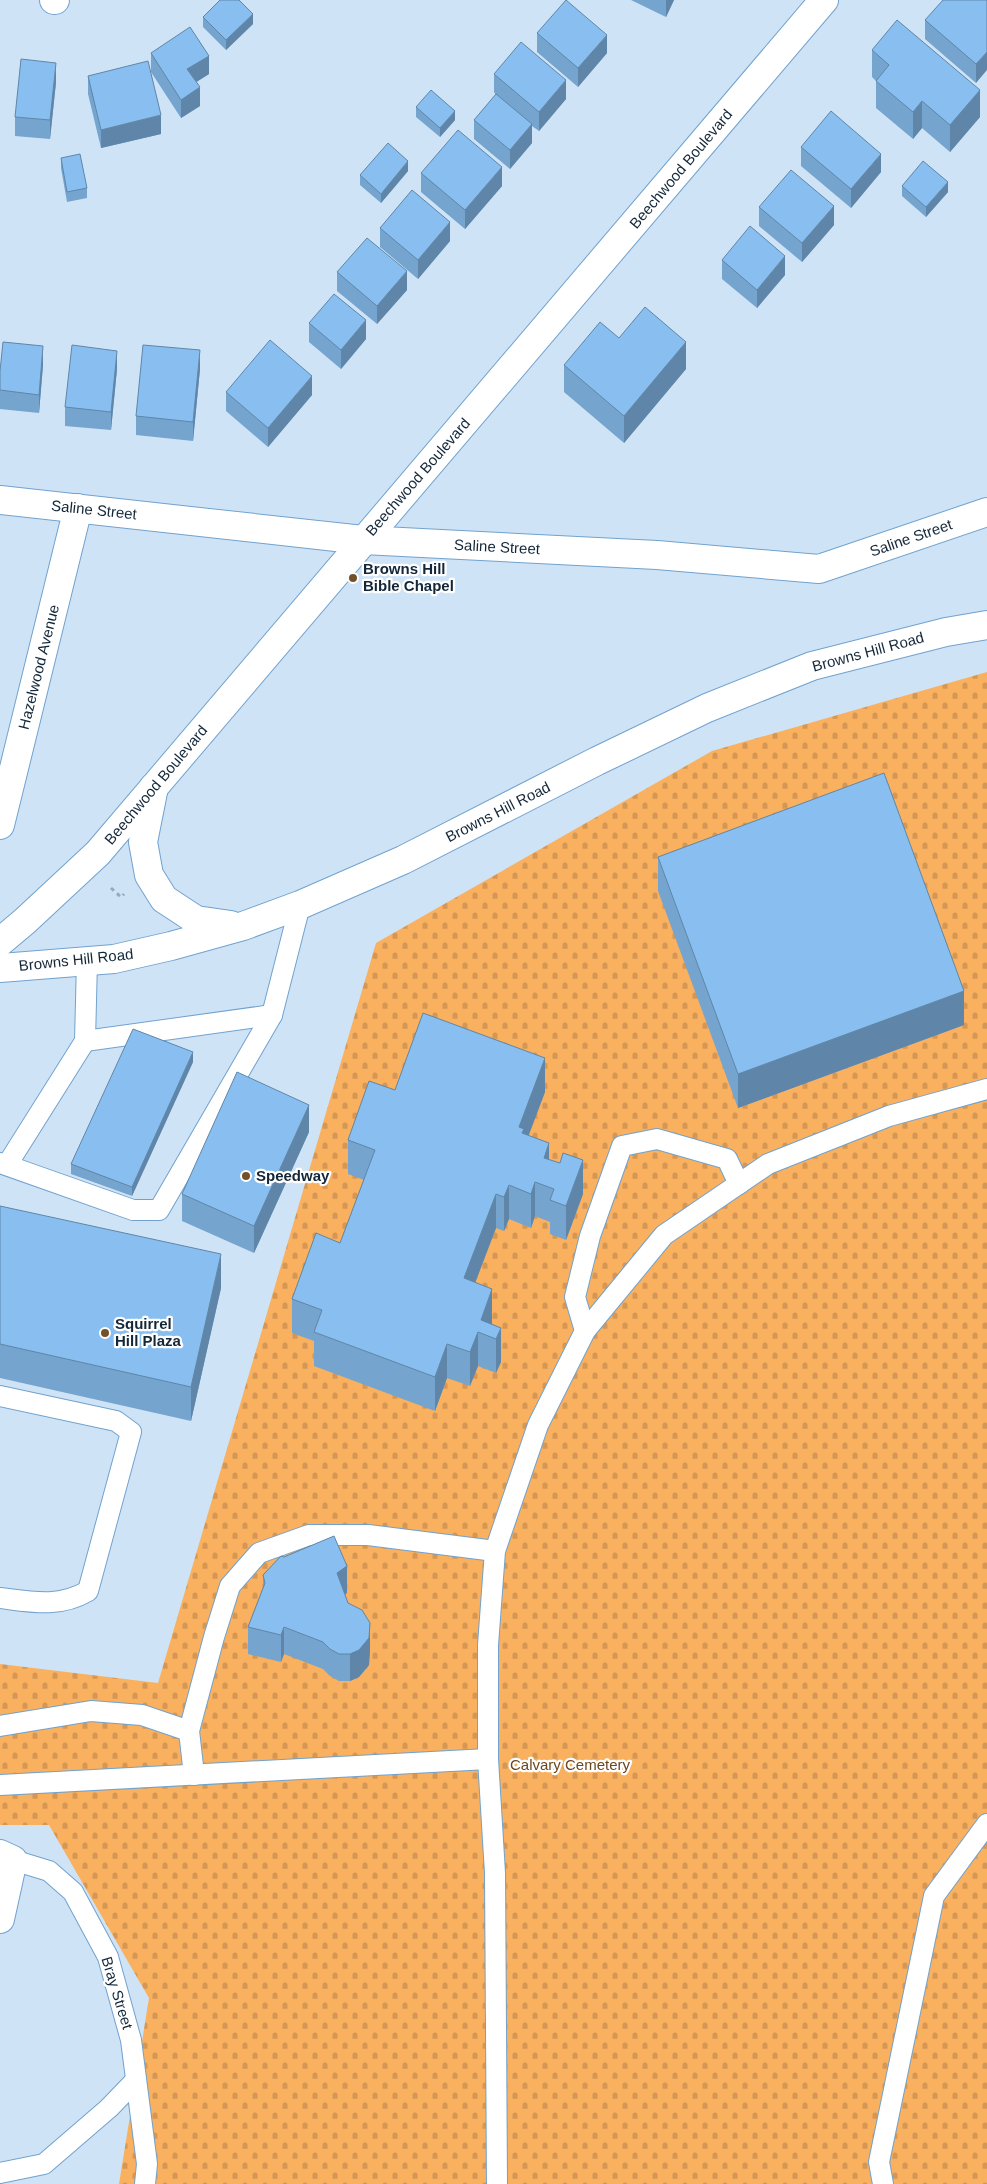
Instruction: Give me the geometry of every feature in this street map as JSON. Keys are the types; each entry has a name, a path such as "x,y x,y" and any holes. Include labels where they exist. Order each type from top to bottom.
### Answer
{"street":[{"name":"Beechwood Boulevard","path":"0,942 98,853 824,0"},
{"name":"Saline Street","path":"0,500 363,540 657,555 819,569 987,512"},
{"name":"Hazelwood Avenue","path":"0,826 9,751 78,508"},
{"name":"Browns Hill Road","path":"0,968 114,959 171,946 243,926 300,905 403,860 707,708 812,666 946,632 987,625"},
{"path":"154,787 143,842 149,875 164,899 196,920 243,926"},
{"path":"0,1919 6,1857"}],"lane":[{"path":"87,961 84,1042 4,1164 37,1178 133,1210 159,1210 272,1015 300,905"},
{"path":"84,1042 272,1015"},
{"path":"497,2184 495,1873 488,1758 488,1645 494,1551 538,1425 585,1331 664,1235 768,1164 889,1116 987,1089"},
{"path":"585,1331 575,1297 590,1236 622,1146 657,1139 727,1159 739,1184"},
{"path":"0,1396 116,1421 132,1432 88,1591 74,1599 44,1603 0,1598"},
{"path":"194,1775 189,1731 230,1586 260,1553 309,1535 368,1535 494,1551"},
{"path":"0,1726 91,1711 142,1715 189,1731"},
{"path":"0,1785 488,1758"},
{"path":"883,2184 879,2162 934,1896 987,1824"},
{"name":"Bray Street","path":"6,1857 49,1871 73,1892 108,1957 131,2040 147,2164 145,2184"},
{"path":"0,2173 44,2164 109,2108 136,2080"}],"green space":[{"name":"Calvary Cemetery","path":"987,672 987,2184 119,2184 149,1998 49,1825 0,1825 0,1664 158,1683 376,943 712,751"}],"building":[{"path":"220,0 239,0 253,14 226,40 203,17"},
{"path":"566,0 607,35 578,68 537,33"},
{"path":"943,0 987,0 987,52 976,64 925,20"},
{"path":"897,20 980,90 950,125 922,101 913,112 876,81 889,65 872,50"},
{"path":"190,27 209,56 187,69 200,87 181,100 151,53"},
{"path":"521,42 566,80 539,112 494,74"},
{"path":"21,59 56,63 50,120 15,117"},
{"path":"148,61 161,115 101,130 88,76"},
{"path":"431,90 455,111 440,128 416,107"},
{"path":"496,94 532,124 510,150 474,120"},
{"path":"831,111 881,154 851,189 801,147"},
{"path":"458,130 502,167 465,210 421,173"},
{"path":"388,143 408,161 381,194 360,175"},
{"path":"80,154 87,188 67,192 61,158"},
{"path":"923,161 948,182 926,207 902,186"},
{"path":"791,170 834,206 802,243 759,207"},
{"path":"412,190 450,222 418,260 380,228"},
{"path":"750,226 785,256 757,290 722,260"},
{"path":"367,238 407,271 377,306 337,272"},
{"path":"334,294 366,320 341,350 309,323"},
{"path":"645,307 686,342 624,416 564,365 600,322 619,338"},
{"path":"270,340 312,376 268,428 226,392"},
{"path":"3,342 43,346 39,395 0,390"},
{"path":"72,345 117,351 111,412 65,407"},
{"path":"143,345 200,350 193,422 136,416"},
{"path":"884,773 964,991 738,1074 658,857"},
{"path":"423,1013 545,1058 519,1127 524,1129 522,1133 549,1143 544,1158 560,1163 563,1153 583,1160 566,1206 550,1200 554,1189 535,1182 531,1194 509,1185 504,1197 496,1194 464,1278 492,1289 481,1320 501,1328 496,1339 478,1332 470,1352 447,1344 435,1377 314,1332 322,1310 292,1299 316,1233 340,1243 375,1150 348,1140 369,1081 395,1090"},
{"path":"133,1029 193,1052 132,1187 71,1164"},
{"name":"Speedway","path":"237,1072 309,1105 254,1226 182,1194"},
{"name":"Squirrel Hill Plaza","path":"0,1206 221,1254 191,1387 0,1344"},
{"path":"334,1536 347,1566 337,1573 348,1603 362,1610 370,1623 369,1638 359,1650 350,1654 339,1654 323,1642 284,1627 281,1635 248,1627 265,1583 263,1575 281,1556 284,1557"}],"place":[{"name":"Browns Hill Bible Chapel","path":"353,578"},
{"name":"Speedway","path":"246,1176"},
{"name":"Squirrel Hill Plaza","path":"105,1333"}]}
